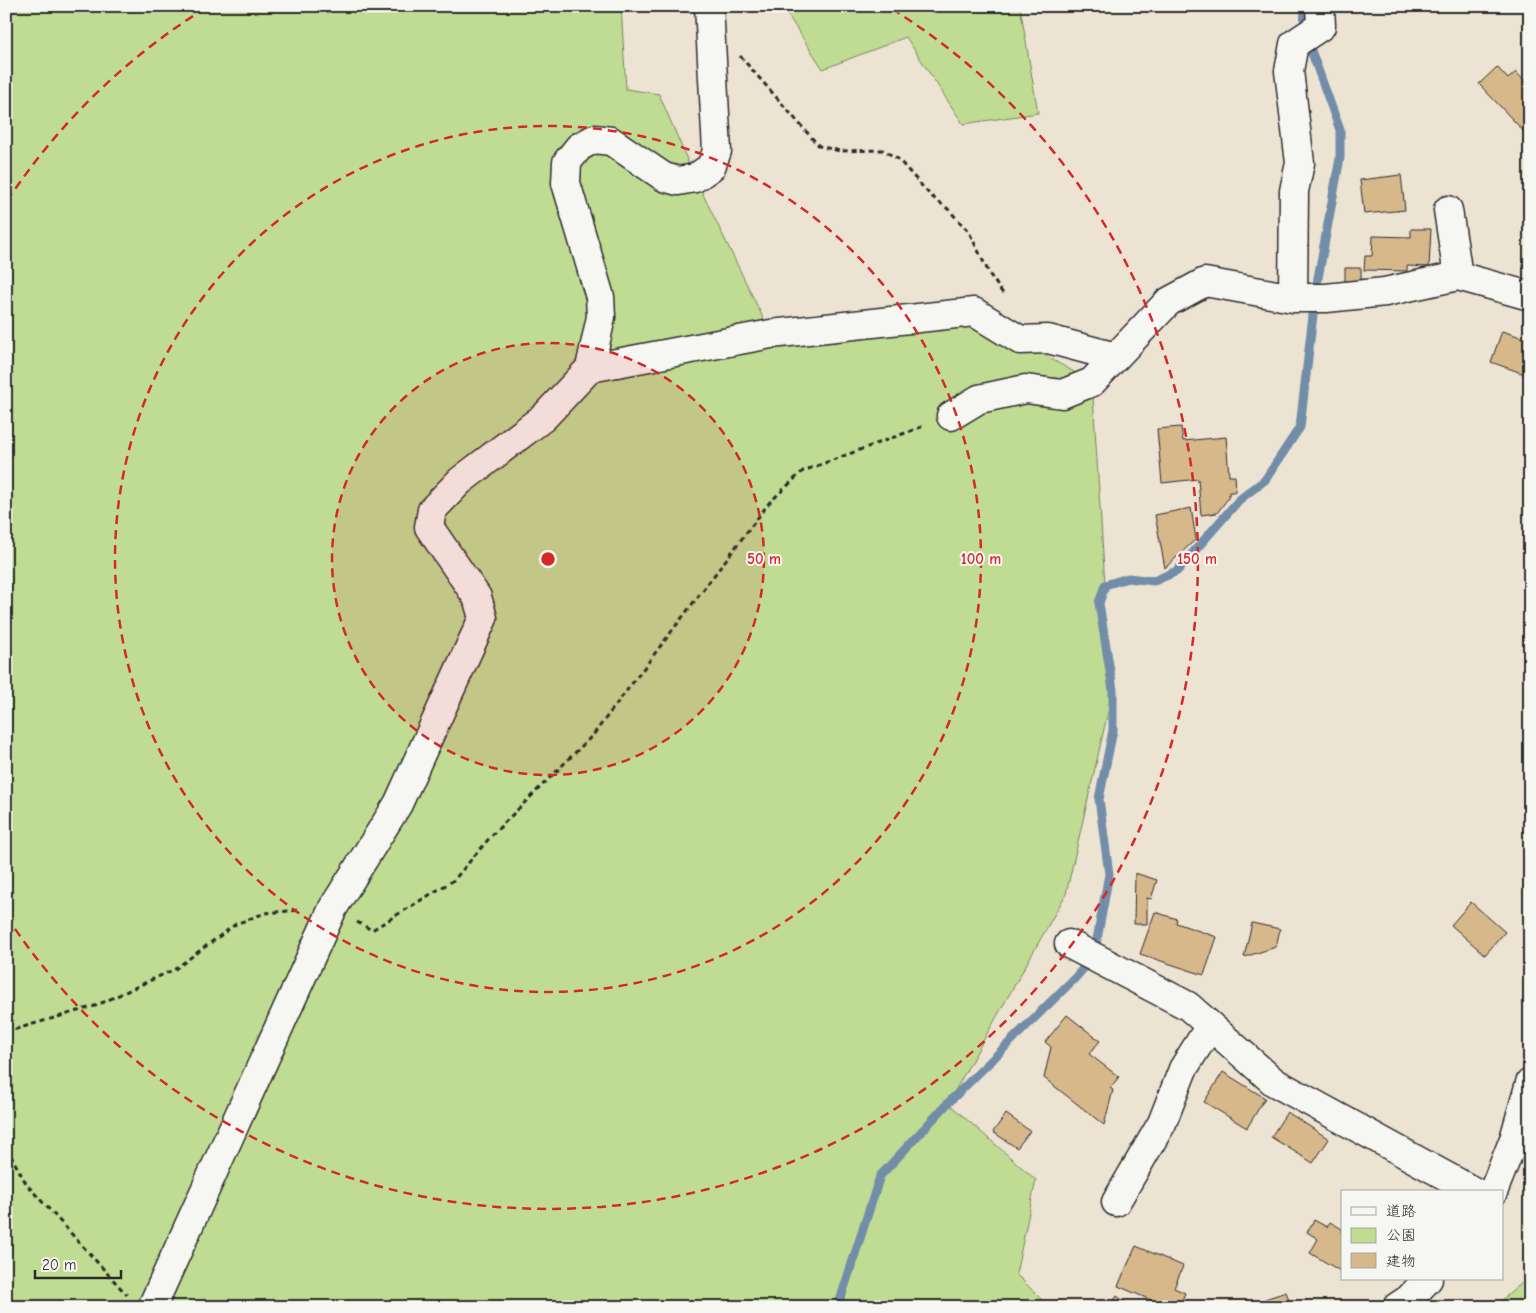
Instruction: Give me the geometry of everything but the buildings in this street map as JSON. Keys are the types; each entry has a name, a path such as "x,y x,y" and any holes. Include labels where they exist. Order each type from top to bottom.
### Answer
{"main road":[{"path":"1308,298 1294,191 1300,163 1289,71 1294,44 1321,16"},
{"path":"141,1303 333,908 398,804 483,618 477,597 429,526 432,510 460,481 544,417 590,368 601,317 600,297 566,183 567,162 578,147 594,139 611,141 664,177 678,181 696,178 711,167 717,150 710,19"},
{"path":"1448,210 1458,276"},
{"path":"951,416 979,399 1026,389 1062,394 1092,382 1168,302 1206,282 1308,298 1385,292 1458,276 1530,296"},
{"path":"590,368 772,334 974,312 1020,340 1048,339 1116,357"},
{"path":"1084,952 1188,1006 1274,1082 1471,1190"},
{"path":"1116,1202 1162,1123 1183,1068 1210,1026"},
{"path":"1494,1190 1514,1139 1530,1083"},
{"path":"1397,1307 1409,1299 1427,1280"}],"path":[{"path":"710,19 819,146 840,151 883,150 898,159 931,196 948,209 970,232 990,275 1005,297"},
{"path":"6,1032 94,1006 175,969 236,924 266,913 333,908 372,930 454,880 492,835 593,735 769,503 803,471 951,416"},
{"path":"6,1147 27,1186 141,1303"}],"green space":[{"path":"6,6 621,6 626,89 659,94 695,178 771,334 974,312 1092,382 1105,585 1099,604 1113,690 1066,894 948,1103 1036,1180 1016,1274 1049,1307 6,1307"},
{"path":"782,6 1020,6 1038,113 963,124 906,37 823,69"},
{"path":"1530,1276 1530,1307 1494,1307"}],"waterway":[{"path":"838,1307 880,1176 948,1103 1075,978 1094,956 1109,874 1099,799 1113,730 1113,690 1099,603 1105,585 1128,578 1154,581 1177,571 1239,500 1265,480 1300,427 1316,289 1340,158 1340,130 1304,31 1305,6"}]}
